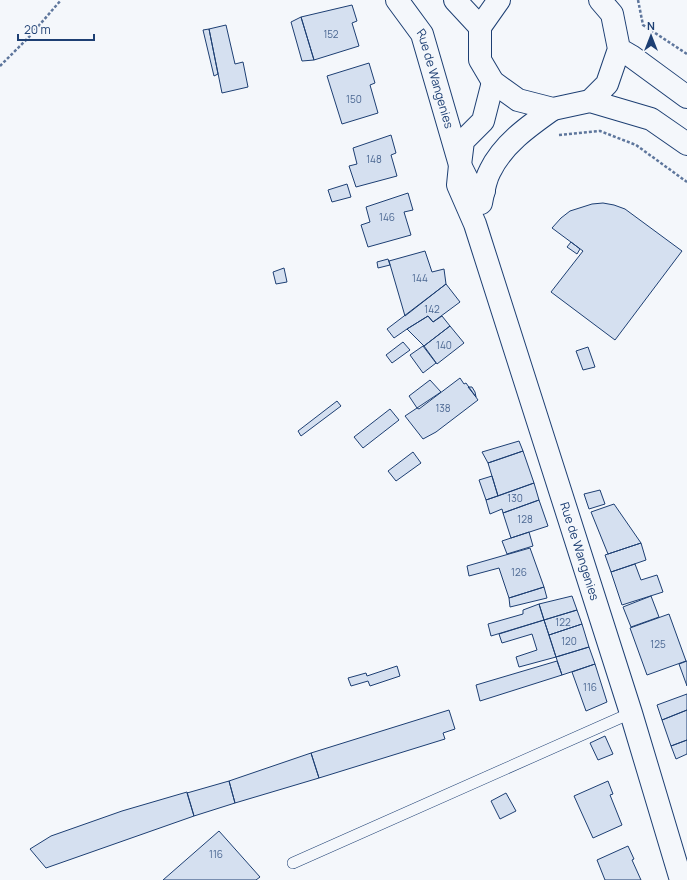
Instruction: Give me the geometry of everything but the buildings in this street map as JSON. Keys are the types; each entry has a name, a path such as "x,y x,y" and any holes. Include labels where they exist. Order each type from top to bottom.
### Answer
{"main road":[{"name":"Rue de Wangenies","path":"397,0 422,34 460,165 468,181 484,190"},
{"path":"456,0 480,27"},
{"path":"499,0 480,27 480,60 493,82 518,100 553,109"},
{"path":"590,101 607,84 619,50 610,5"},
{"path":"619,50 631,56 687,96"},
{"name":"Rue de Wangenies","path":"493,82 483,121 463,141 458,186 476,224 631,714 681,880"},
{"path":"476,224 489,172 502,151 536,121 553,109 590,101 651,119 687,144"}],"lane":[{"path":"293,863 631,714"}],"path":[{"path":"0,66 29,37 61,0"},
{"path":"638,0 643,25 687,54"},
{"path":"553,136 600,131 636,145 687,182"}]}
